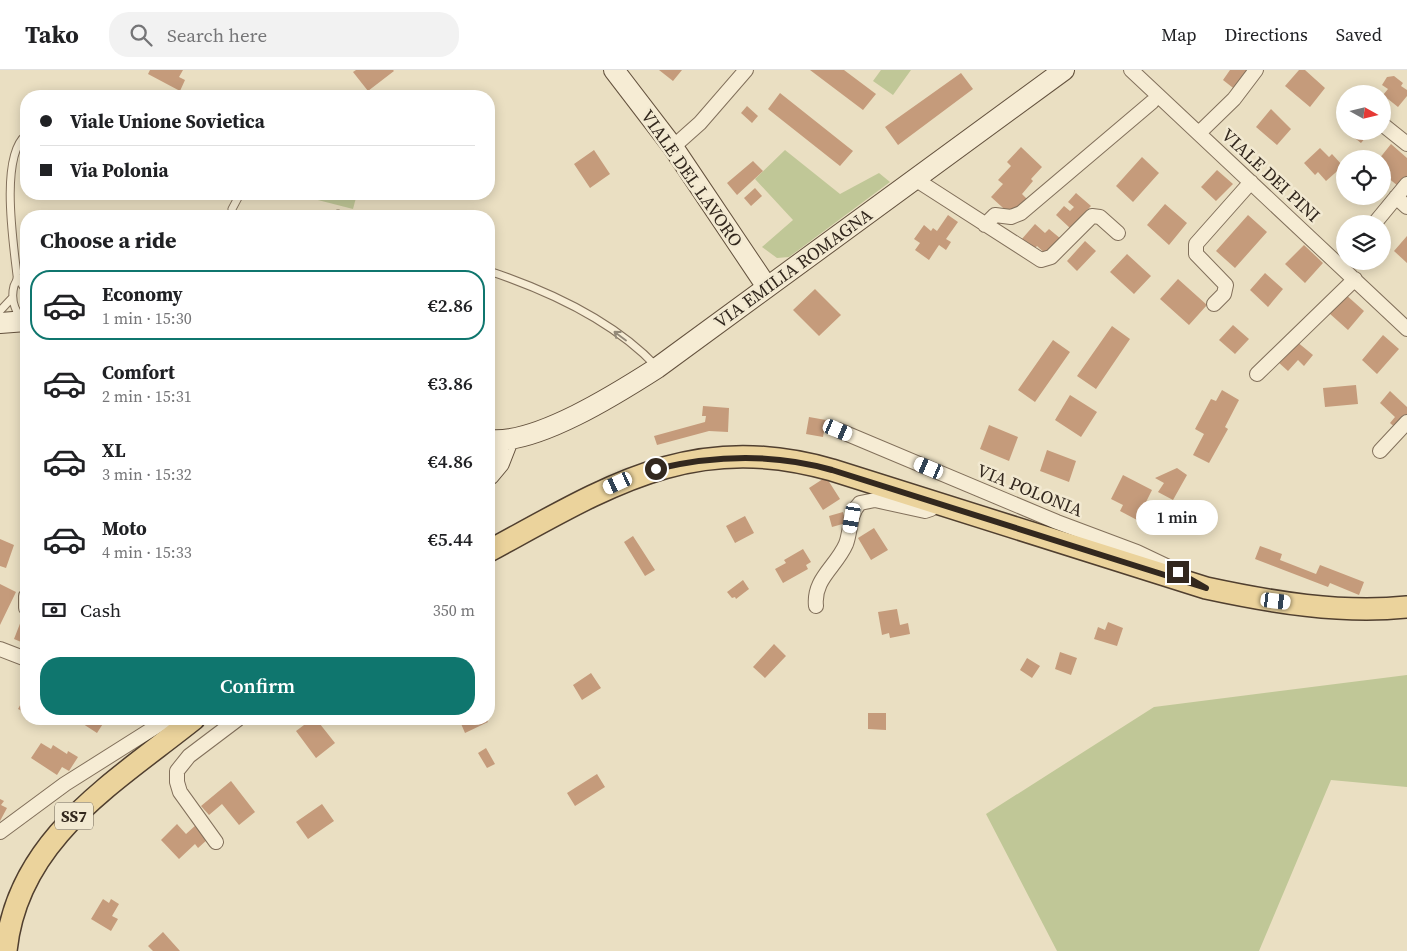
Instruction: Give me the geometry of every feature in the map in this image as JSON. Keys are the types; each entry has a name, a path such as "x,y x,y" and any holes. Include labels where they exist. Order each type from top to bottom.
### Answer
{"main road":[{"name":"VIALE DEL LAVORO","path":"614,70 673,147 767,287"},
{"name":"VIA EMILIA ROMAGNA","path":"498,440 524,436 585,410 657,368 1064,70"},
{"path":"0,323 20,319"},
{"path":"495,468 499,463 498,440"},
{"path":"495,548 618,483 656,469 696,460 756,457 799,461 1206,588 1265,599 1331,607 1386,610 1407,607"},
{"name":"SS7","path":"6,951 11,921 18,898 35,865 53,838 78,812 187,725"}],"street":[{"path":"673,147 700,123 746,70"},
{"name":"VIALE DEI PINI","path":"1131,70 1251,182 1336,256"},
{"path":"1199,133 1234,99 1256,70"},
{"path":"985,225 995,215 1011,217 1021,213 1152,102"},
{"path":"1391,131 1407,144"},
{"path":"915,179 1033,256 1045,260 1054,255 1086,219 1092,216 1100,217 1118,233"},
{"path":"1214,304 1224,294 1226,285 1196,254 1196,244 1251,182"},
{"path":"1381,215 1407,184"},
{"path":"1396,197 1407,207"},
{"name":"VIALE DEI PINI","path":"1349,270 1355,279 1407,329"},
{"path":"1257,374 1355,279"},
{"path":"1380,451 1407,422"},
{"name":"VIA POLONIA","path":"838,430 1056,522 1147,556 1206,588"},
{"path":"816,606 818,585 844,548 853,514 860,503 872,500 880,501 922,511 929,510 935,502"},
{"path":"2,654 20,658"},
{"path":"0,832 65,784 158,725"},
{"path":"216,842 180,792 177,782 177,771 182,763 196,750 230,725"}],"lane":[{"path":"20,140 10,154 4,189 5,210 20,281"},
{"path":"232,209 237,200"},
{"path":"495,273 519,281 573,306 612,330 644,354 657,368"},
{"path":"0,311 12,298 18,278"},
{"path":"12,298 20,310"}],"green space":[{"path":"881,70 911,70 893,95 873,81"},
{"path":"785,150 840,194 879,173 890,182 789,257 777,258 762,247 793,220 755,179"},
{"path":"318,200 355,200 353,209"},
{"path":"1407,675 1407,787 1331,780 1259,951 1057,951 986,814 1154,707"}],"building":[{"path":"150,70 183,70 179,77 185,80 180,90 178,90 148,74"},
{"path":"356,70 394,71 369,90 367,90 353,72"},
{"path":"659,70 682,70 673,81"},
{"path":"810,70 844,70 876,94 863,110"},
{"path":"1230,70 1253,70 1237,91 1223,80"},
{"path":"1299,70 1305,70 1325,88 1310,107 1285,86"},
{"path":"961,73 973,89 898,145 885,127"},
{"path":"1394,76 1403,83 1401,86 1407,90 1407,96 1398,107 1391,101 1391,85 1382,85 1387,77"},
{"path":"780,93 853,151 840,166 768,109"},
{"path":"747,106 758,116 752,123 741,113"},
{"path":"1271,109 1291,129 1277,145 1256,127"},
{"path":"1391,144 1407,158 1407,176 1398,186 1391,180 1391,150 1386,150"},
{"path":"1021,147 1042,167 1031,179 1033,181 1022,194 1027,199 1012,216 991,197 1003,184 998,180 1011,166 1007,162"},
{"path":"1320,148 1329,157 1332,154 1336,158 1336,172 1326,181 1318,172 1315,175 1304,163"},
{"path":"594,150 610,174 590,188 574,164"},
{"path":"1142,157 1159,173 1133,202 1116,186"},
{"path":"753,161 763,171 737,195 727,183"},
{"path":"1217,170 1233,184 1216,201 1201,187"},
{"path":"755,188 762,196 751,206 744,198"},
{"path":"1076,193 1091,206 1070,228 1056,215 1064,206 1070,211 1074,207 1068,202"},
{"path":"1165,204 1187,223 1169,245 1147,225"},
{"path":"948,215 958,222 946,239 951,242 946,250 939,245 929,260 915,250 920,243 914,239 924,225 931,231 933,228 937,231"},
{"path":"1248,215 1267,232 1235,268 1216,251"},
{"path":"1035,224 1045,233 1049,229 1061,239 1047,255 1037,246 1033,250 1021,240"},
{"path":"1407,236 1407,263 1394,251"},
{"path":"1085,241 1096,251 1077,271 1067,261"},
{"path":"1304,245 1323,263 1305,283 1285,264"},
{"path":"1127,254 1151,276 1134,294 1110,272"},
{"path":"1265,273 1283,289 1268,307 1250,290"},
{"path":"1178,279 1207,305 1189,325 1160,299"},
{"path":"815,289 841,315 819,336 793,310"},
{"path":"1345,294 1364,311 1348,330 1329,313"},
{"path":"1233,325 1249,339 1235,354 1219,340"},
{"path":"1112,326 1130,339 1096,389 1077,376"},
{"path":"1383,335 1399,349 1377,374 1362,360"},
{"path":"1053,340 1070,352 1035,402 1018,390"},
{"path":"1296,341 1313,355 1304,366 1298,360 1288,371 1278,362"},
{"path":"1356,385 1358,404 1325,407 1323,388"},
{"path":"1222,390 1239,400 1225,427 1228,429 1209,463 1193,455 1204,434 1195,429 1211,399 1216,401"},
{"path":"1390,391 1407,407 1407,418 1397,429 1390,423 1395,417 1380,403"},
{"path":"1070,395 1097,412 1081,437 1055,420"},
{"path":"703,406 729,408 728,432 709,431 657,445 654,436 705,422 706,416 702,416"},
{"path":"809,417 826,420 823,437 806,434"},
{"path":"989,425 1018,437 1009,461 980,449"},
{"path":"1047,450 1076,461 1069,482 1040,471"},
{"path":"1177,468 1187,475 1173,500 1158,492 1164,483 1155,478"},
{"path":"1123,475 1152,490 1137,520 1120,511 1123,505 1111,499"},
{"path":"826,477 840,499 823,510 809,488"},
{"path":"843,512 846,523 832,527 829,516"},
{"path":"745,516 754,533 735,543 726,526"},
{"path":"874,528 888,550 871,560 858,538"},
{"path":"633,536 655,570 645,576 624,542"},
{"path":"0,539 14,545 6,568 0,566"},
{"path":"1260,546 1282,554 1280,560 1316,574 1320,565 1364,582 1359,595 1330,583 1328,587 1255,559"},
{"path":"803,549 811,562 806,565 808,569 783,583 775,569 786,563 784,560"},
{"path":"743,580 749,589 736,599 735,597 732,598 727,592"},
{"path":"0,584 16,592 0,625"},
{"path":"897,609 900,625 908,623 910,634 890,638 889,633 882,635 878,612"},
{"path":"1108,622 1123,628 1117,646 1094,639 1098,627 1105,630"},
{"path":"20,624 20,642 14,639"},
{"path":"774,644 786,656 765,678 753,667"},
{"path":"1060,652 1077,658 1071,675 1055,669"},
{"path":"1027,658 1040,666 1032,678 1020,670"},
{"path":"591,673 601,688 582,700 573,685"},
{"path":"868,713 886,713 886,730 868,729"},
{"path":"85,725 102,725 97,733"},
{"path":"304,725 321,725 335,743 316,758 296,731"},
{"path":"462,725 482,725 465,733"},
{"path":"41,743 51,749 53,745 67,754 68,751 78,757 69,771 62,767 57,775 31,758"},
{"path":"486,748 495,764 487,768 478,753"},
{"path":"597,774 605,787 575,806 567,793"},
{"path":"231,781 255,812 239,825 222,804 209,815 201,806"},
{"path":"0,799 4,801 1,805 7,808 0,821"},
{"path":"322,804 334,821 308,839 296,822"},
{"path":"177,824 186,834 196,825 208,839 198,848 195,844 179,859 161,840"},
{"path":"103,899 109,903 111,899 119,904 112,916 118,919 111,931 91,919"},
{"path":"163,932 180,951 153,951 148,946"}],"route":[{"path":"656,469 696,460 729,457 765,457 799,461 1206,588 1178,572"}]}
